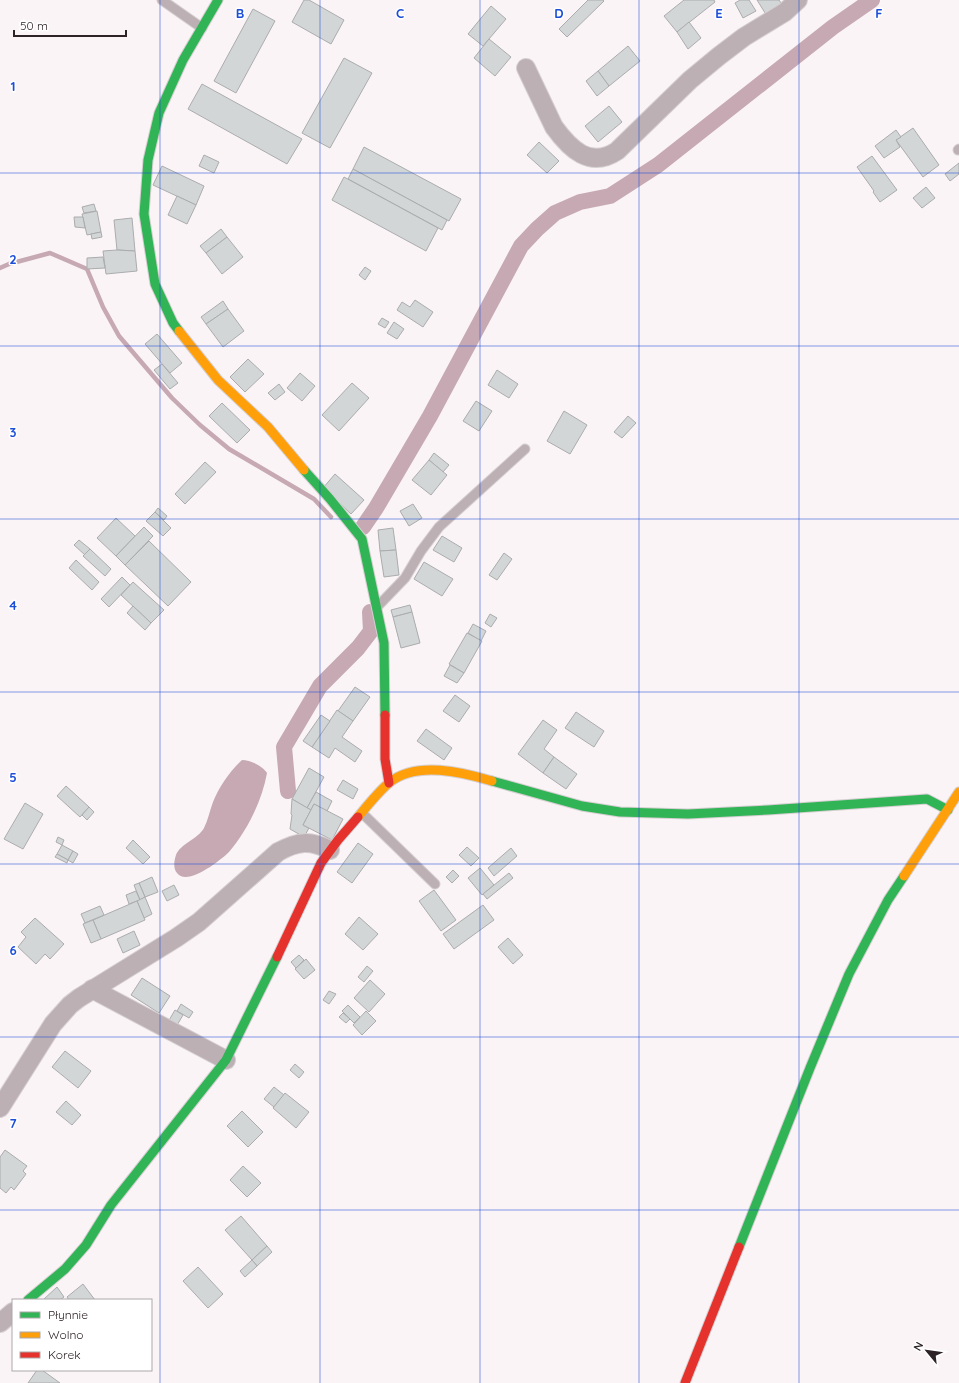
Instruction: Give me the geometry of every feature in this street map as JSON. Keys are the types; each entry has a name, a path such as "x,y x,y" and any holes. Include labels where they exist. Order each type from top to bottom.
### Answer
{"street":[{"path":"218,0 183,60 159,113 148,160 144,214 155,284 173,322 218,380 268,427 330,499 362,539 384,643 385,759 389,783"},
{"path":"526,68 558,133 580,154 594,159 600,159 617,151 690,80 719,56 744,36 785,12 798,0"},
{"path":"29,1299 65,1269 86,1245 111,1205 226,1060 274,964 314,877 330,850 389,783 401,776 416,772 450,772 476,776 582,806 620,812 703,813 927,799 948,810"},
{"path":"685,1383 807,1074 849,974 888,900 959,792"},
{"path":"948,810 959,800"},
{"path":"0,1108 53,1024 70,1005 92,989 176,938 199,922 278,852 290,846 304,843 314,844 330,850"},
{"path":"92,989 226,1060"},
{"path":"0,1323 12,1313"}],"lane":[{"path":"162,0 202,28"},
{"path":"377,608 405,578 421,551 439,527 525,449"},
{"path":"362,812 435,884"}],"shaded area":[{"path":"242,760 256,764 263,768 267,773 258,805 248,825 236,844 225,856 212,866 196,875 188,877 182,876 177,873 174,867 174,862 178,851 198,835 204,828 218,791 229,774"}],"building":[{"path":"304,0 309,0 344,20 331,44 292,22"},
{"path":"588,0 604,1 567,37 559,29"},
{"path":"684,0 714,0 715,2 677,32 664,16"},
{"path":"740,0 749,0 756,11 743,18 735,3"},
{"path":"757,0 779,0 783,6 767,16"},
{"path":"491,6 506,19 483,46 468,34"},
{"path":"253,9 275,21 236,93 214,81"},
{"path":"689,22 701,38 688,49 677,32"},
{"path":"489,39 511,57 495,76 474,58"},
{"path":"628,46 640,61 609,86 598,71"},
{"path":"344,58 372,73 330,148 302,133"},
{"path":"598,71 609,86 597,96 586,81"},
{"path":"202,84 302,139 287,164 188,109"},
{"path":"609,106 622,122 598,142 585,126"},
{"path":"913,128 939,165 923,177 896,140"},
{"path":"896,130 901,137 896,140 900,147 884,158 875,146"},
{"path":"539,142 559,161 547,173 527,155"},
{"path":"364,147 461,199 449,221 353,169"},
{"path":"204,155 219,162 214,173 199,166"},
{"path":"872,156 897,190 880,202 857,167"},
{"path":"959,163 959,174 950,181 945,174"},
{"path":"162,166 204,186 196,205 153,185"},
{"path":"353,169 447,220 442,230 348,179"},
{"path":"344,177 438,228 426,251 332,200"},
{"path":"926,187 935,198 922,208 913,198"},
{"path":"177,196 196,205 187,224 168,215"},
{"path":"94,204 96,211 84,213 82,207"},
{"path":"97,211 101,232 87,235 82,214"},
{"path":"74,217 83,217 85,228 75,227"},
{"path":"132,218 135,251 117,250 114,220"},
{"path":"221,229 227,237 206,253 200,246"},
{"path":"101,232 102,237 92,239 91,234"},
{"path":"227,237 243,257 222,274 206,253"},
{"path":"103,251 135,251 137,271 106,274"},
{"path":"103,257 105,268 87,269 87,258"},
{"path":"365,267 371,271 365,280 359,275"},
{"path":"415,300 433,312 423,327 397,310 402,302 410,307"},
{"path":"223,301 228,309 206,324 201,317"},
{"path":"228,309 244,331 223,347 206,324"},
{"path":"382,318 389,322 385,328 378,324"},
{"path":"394,322 404,329 397,339 387,333"},
{"path":"157,334 182,363 170,373 145,344"},
{"path":"248,359 264,374 245,392 230,377"},
{"path":"162,364 178,383 170,389 154,370"},
{"path":"497,370 518,384 509,398 488,385"},
{"path":"300,373 315,386 302,401 287,388"},
{"path":"352,383 369,398 339,431 322,415"},
{"path":"279,384 285,392 275,400 268,393"},
{"path":"476,401 492,411 479,431 463,421"},
{"path":"222,403 250,430 237,443 209,416"},
{"path":"564,411 587,425 570,454 547,441"},
{"path":"628,416 636,423 622,438 614,432"},
{"path":"434,453 449,465 443,472 429,460"},
{"path":"429,460 447,475 431,495 412,480"},
{"path":"205,462 216,472 185,504 175,494"},
{"path":"335,474 364,500 351,514 323,488"},
{"path":"413,504 422,518 409,526 400,511"},
{"path":"158,508 167,516 164,520 155,512"},
{"path":"155,512 171,528 163,536 146,521"},
{"path":"116,518 135,536 116,556 97,538"},
{"path":"144,527 153,536 125,565 116,556"},
{"path":"393,528 396,550 380,551 378,530"},
{"path":"442,536 462,548 454,562 433,550"},
{"path":"79,540 90,549 85,555 74,545"},
{"path":"149,541 191,582 168,606 125,565"},
{"path":"90,549 111,569 105,576 83,556"},
{"path":"396,550 399,575 384,577 380,551"},
{"path":"504,553 512,559 497,580 489,575"},
{"path":"76,560 99,582 92,590 69,568"},
{"path":"424,562 453,579 442,596 414,579"},
{"path":"122,577 130,585 109,607 101,599"},
{"path":"133,582 164,610 151,623 121,595"},
{"path":"410,605 412,612 393,617 391,610"},
{"path":"133,606 151,623 145,630 127,613"},
{"path":"412,612 420,643 401,648 393,617"},
{"path":"490,614 497,618 491,627 485,623"},
{"path":"473,624 486,631 481,641 468,633"},
{"path":"467,633 482,641 464,673 449,664"},
{"path":"450,665 464,673 457,683 444,676"},
{"path":"355,687 370,697 353,721 338,711"},
{"path":"455,695 470,706 459,722 443,711"},
{"path":"337,710 353,721 342,737 362,751 355,762 335,748 329,758 312,747"},
{"path":"576,712 604,731 594,747 565,728"},
{"path":"321,715 330,721 312,747 303,741"},
{"path":"543,720 557,730 544,749 554,757 543,773 518,754"},
{"path":"426,729 452,748 444,760 417,741"},
{"path":"554,757 577,774 566,789 543,773"},
{"path":"309,768 324,777 307,808 292,799"},
{"path":"343,780 358,789 353,799 337,790"},
{"path":"66,786 89,807 80,817 57,796"},
{"path":"316,792 332,801 327,811 314,804 311,810 307,808"},
{"path":"292,799 311,810 303,825 309,828 304,837 290,829"},
{"path":"25,803 43,814 23,849 4,839"},
{"path":"314,804 343,819 332,840 303,825"},
{"path":"89,807 94,812 87,820 82,815"},
{"path":"58,837 64,840 62,845 56,842"},
{"path":"133,840 150,857 143,864 126,848"},
{"path":"358,843 373,854 352,883 337,872"},
{"path":"62,845 73,851 68,860 57,854"},
{"path":"467,847 479,858 471,866 459,855"},
{"path":"511,848 517,856 494,876 488,868"},
{"path":"73,851 78,854 73,863 68,860"},
{"path":"57,854 68,860 67,863 55,857"},
{"path":"480,868 494,885 482,895 468,878"},
{"path":"453,870 459,876 452,883 446,877"},
{"path":"509,873 513,878 487,899 483,894"},
{"path":"152,877 158,892 145,897 139,883"},
{"path":"139,883 145,897 140,900 134,885"},
{"path":"174,885 179,895 167,901 162,891"},
{"path":"434,890 456,920 441,931 419,901"},
{"path":"136,891 140,900 129,904 126,895"},
{"path":"145,897 152,914 144,918 137,901"},
{"path":"137,901 145,920 101,939 93,920"},
{"path":"483,905 494,920 454,949 443,934"},
{"path":"100,906 104,915 85,923 81,914"},
{"path":"359,917 378,934 363,950 345,934"},
{"path":"35,918 64,944 50,959 45,954 36,964 18,947 26,937 21,932"},
{"path":"93,920 101,939 91,943 83,924"},
{"path":"134,931 140,945 123,953 117,939"},
{"path":"508,938 523,955 513,964 498,947"},
{"path":"299,955 304,960 296,968 291,962"},
{"path":"306,959 315,970 304,979 295,969"},
{"path":"367,966 373,971 364,982 358,977"},
{"path":"142,978 170,996 159,1013 131,995"},
{"path":"370,980 385,994 369,1012 354,998"},
{"path":"329,991 336,994 329,1004 323,1000"},
{"path":"181,1004 193,1012 189,1018 177,1011"},
{"path":"348,1005 360,1017 354,1023 342,1011"},
{"path":"175,1010 183,1015 176,1027 168,1022"},
{"path":"366,1011 376,1021 362,1035 353,1025"},
{"path":"343,1013 350,1019 346,1023 339,1017"},
{"path":"65,1051 91,1071 78,1088 52,1067"},
{"path":"295,1064 304,1072 299,1078 290,1070"},
{"path":"274,1087 284,1095 274,1107 264,1099"},
{"path":"285,1093 309,1112 296,1128 273,1108"},
{"path":"66,1101 81,1115 72,1125 56,1112"},
{"path":"242,1111 263,1132 248,1147 227,1126"},
{"path":"5,1150 27,1166 23,1171 26,1174 14,1190 11,1187 6,1193 0,1188 0,1157"},
{"path":"243,1166 261,1183 247,1197 230,1180"},
{"path":"241,1216 267,1246 252,1260 225,1230"},
{"path":"267,1246 272,1252 257,1266 252,1260"},
{"path":"252,1260 257,1266 245,1277 240,1271"},
{"path":"198,1267 223,1294 208,1308 183,1281"},
{"path":"83,1284 94,1299 68,1299 67,1297"},
{"path":"57,1287 64,1297 61,1299 44,1299"},
{"path":"36,1371 43,1371 60,1383 28,1383"}],"waterway":[{"path":"363,527 376,508 430,416 521,246 537,229 555,213 580,202 610,196 658,165 833,27 872,0"},
{"path":"0,268 9,264 50,253 87,269 103,307 119,336 172,398 200,425 229,449 314,499 331,517"},
{"path":"288,791 284,747 320,686 358,648 371,631 370,612"}],"traffic: fast":[{"path":"179,331 173,323 155,284 144,214 148,160 159,113 183,60 218,0"},
{"path":"304,470 330,499 362,539 384,643 385,715"},
{"path":"492,781 582,806 620,812 688,814 927,799 948,810"},
{"path":"739,1247 849,974 888,900 904,876"},
{"path":"29,1299 65,1269 86,1245 111,1205 226,1060 277,957"}],"traffic: slow":[{"path":"179,331 218,380 268,427 304,470"},
{"path":"358,817 377,794 390,782 413,772 440,770 467,774 492,781"},
{"path":"904,876 959,792"}],"traffic: jam":[{"path":"385,715 385,759 389,783"},
{"path":"277,957 321,863 358,817"},
{"path":"685,1383 739,1247"}]}
